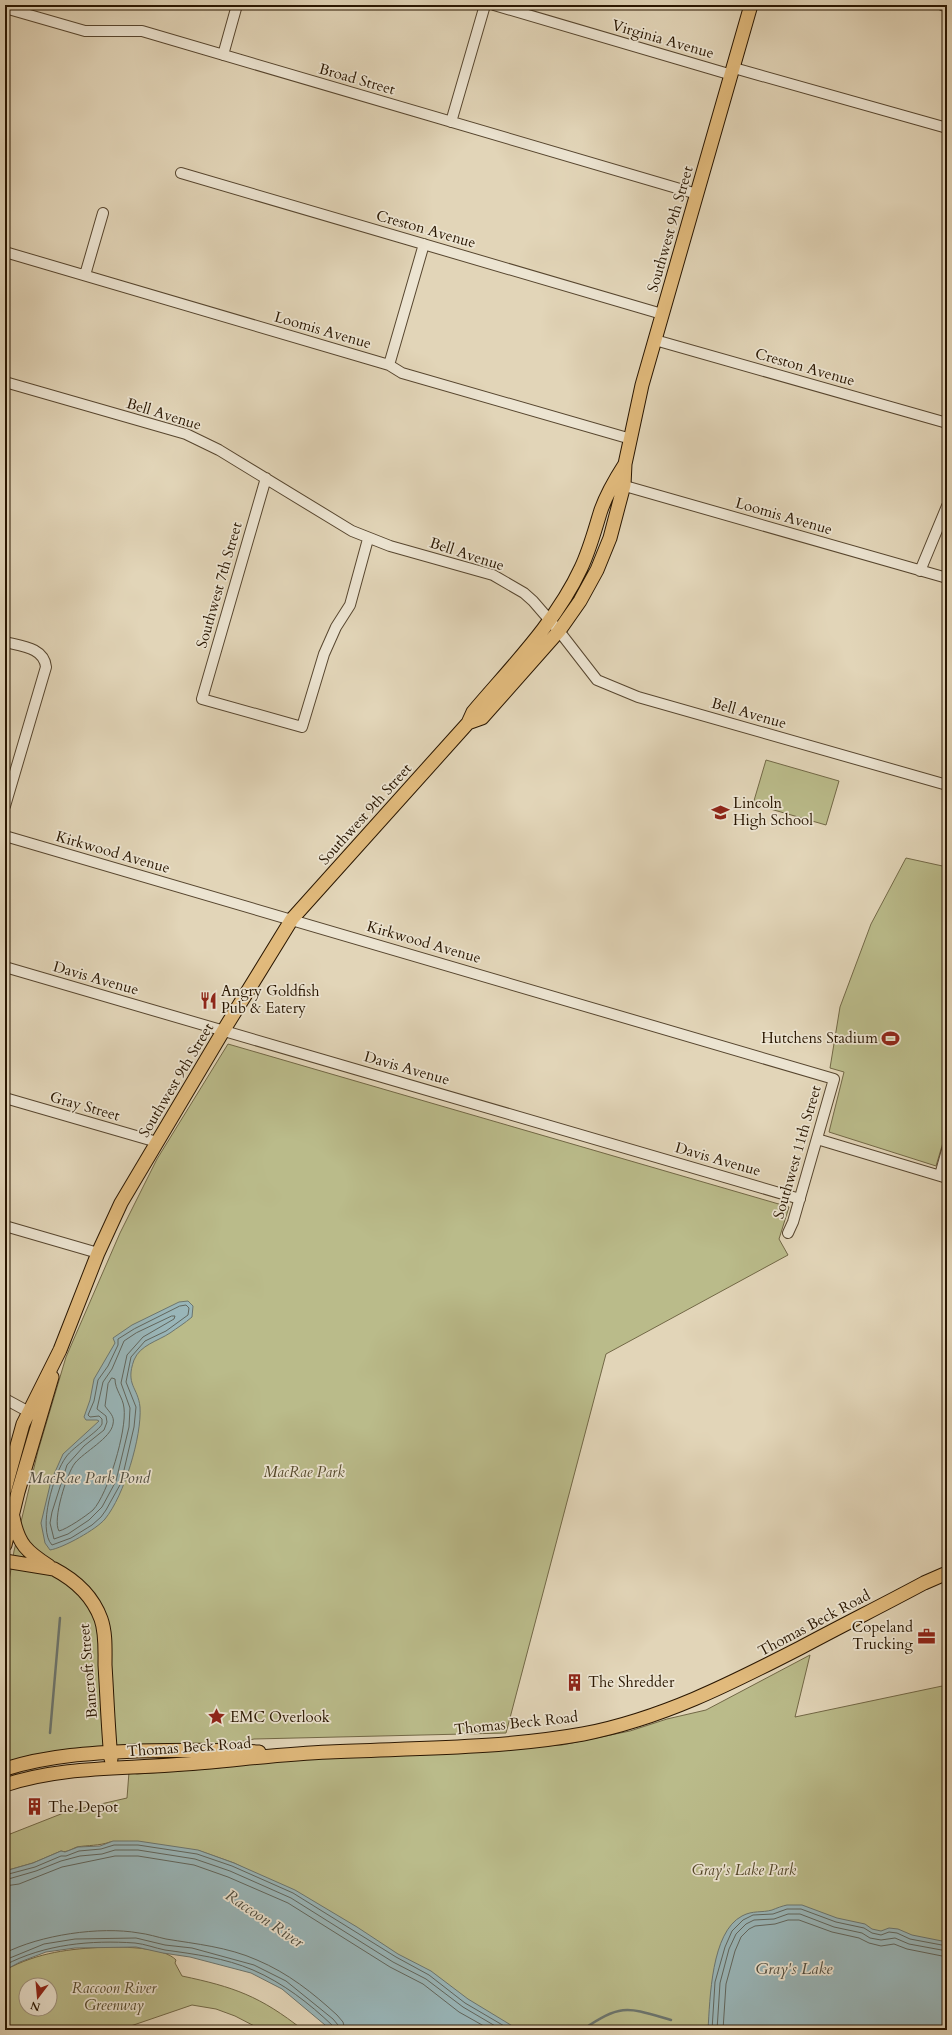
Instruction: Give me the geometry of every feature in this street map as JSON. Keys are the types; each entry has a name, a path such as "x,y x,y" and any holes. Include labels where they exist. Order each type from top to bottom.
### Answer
{"main road":[{"name":"Southwest 9th Street","path":"468,723 482,718 559,631 580,601 597,570 610,538 619,484 631,439 642,385 751,5"},
{"name":"Southwest 9th Street","path":"11,1490 60,1350 98,1253 121,1204 224,1031 292,919 468,723 473,712 550,620 567,594 581,567 593,539 601,509 619,484"},
{"name":"Southwest 9th Street","path":"5,1545 13,1457 29,1412 60,1350"},
{"path":"11,1490 12,1512 16,1534 23,1546 32,1555 54,1570"},
{"name":"Bancroft Street","path":"5,1561 54,1570 76,1582 87,1594 101,1620 112,1768"},
{"name":"Thomas Beck Road","path":"5,1769 54,1756 110,1751 168,1750 293,1753 512,1743 583,1734 640,1720 695,1700 924,1583 947,1573"},
{"name":"Thomas Beck Road","path":"5,1785 52,1773 248,1760 293,1753"}],"street":[{"path":"223,55 237,5"},
{"path":"451,122 485,5"},
{"name":"Virginia Avenue","path":"494,5 947,128"},
{"path":"942,5 947,6"},
{"name":"Broad Street","path":"5,8 85,31 142,31 697,194"},
{"name":"Creston Avenue","path":"181,173 662,314"},
{"path":"85,275 104,213"},
{"path":"389,365 424,244"},
{"name":"Loomis Avenue","path":"5,252 389,365 402,373 631,439"},
{"name":"Creston Avenue","path":"655,340 947,422"},
{"name":"Bell Avenue","path":"5,382 186,434 219,450 334,521 368,539 500,579 524,593 550,620 597,680 638,697 947,785"},
{"name":"Southwest 7th Street","path":"266,478 202,699 302,727 324,654 336,627 350,605 368,539"},
{"name":"Loomis Avenue","path":"619,484 947,578"},
{"path":"920,571 947,506"},
{"path":"5,642 36,651 41,654 45,661 46,667 5,806"},
{"name":"Kirkwood Avenue","path":"5,836 834,1079"},
{"name":"Davis Avenue","path":"5,967 800,1199"},
{"name":"Southwest 11th Street","path":"788,1233 800,1199 834,1079"},
{"name":"Gray Street","path":"5,1098 157,1142"},
{"path":"817,1139 943,1176 947,1150"},
{"path":"5,1226 98,1253"},
{"path":"5,1399 29,1412"}],"green space":[{"path":"766,760 839,781 826,825 753,804"},
{"name":"Hutchens Stadium","path":"906,858 947,867 947,1129 936,1166 829,1132 844,1072 830,1068 840,1007 871,924"},
{"name":"MacRae Park","path":"228,1044 789,1207 779,1239 788,1255 606,1354 506,1733 254,1739 220,1746 5,1764 5,1605 14,1551 38,1451 66,1357 120,1233 157,1159"},
{"name":"Gray's Lake Park","path":"810,1655 795,1717 947,1685 947,2030 515,2030 252,1872 234,1863 200,1851 110,1842 77,1847 65,1852 61,1851 33,1863 5,1871 5,1836 66,1812 127,1798 129,1772 137,1774 218,1768 282,1760 562,1745 630,1731 667,1719 706,1710"},
{"name":"Raccoon River Greenway","path":"106,1947 133,1948 163,1952 176,1960 175,1963 182,1976 217,1984 246,1994 288,2018 303,2030 262,2030 235,2016 216,2009 192,2005 119,2030 5,2030 5,1970 42,1955 67,1950"}],"water":[{"name":"MacRae Park Pond","path":"188,1301 193,1306 192,1317 170,1333 145,1347 140,1351 134,1360 131,1381 139,1400 140,1407 138,1434 125,1481 112,1509 101,1523 88,1533 63,1546 50,1550 45,1543 41,1523 51,1481 63,1454 99,1421 86,1420 84,1417 90,1400 94,1379 115,1343 113,1338 132,1325 179,1302"},
{"name":"Raccoon River","path":"113,1841 138,1841 198,1850 234,1863 295,1890 357,1927 398,1954 431,1971 468,1999 519,2030 331,2030 282,1989 251,1973 190,1957 136,1947 75,1948 46,1952 20,1962 5,1970 5,1871 33,1863 61,1851 65,1852 78,1847 100,1846"},
{"name":"Gray's Lake","path":"787,1905 802,1905 837,1918 865,1924 872,1929 881,1931 889,1928 898,1929 912,1935 947,1942 947,2030 708,2030 711,1985 714,1967 724,1936 732,1924 742,1916 750,1913 768,1911"}],"waterway":[{"path":"50,1733 60,1618"},
{"path":"582,2030 607,2015 625,2010 644,2012 671,2020"}],"place":[{"name":"Lincoln High School","path":"720,812"},
{"name":"Angry Goldfish Pub & Eatery","path":"208,1000"},
{"name":"Hutchens Stadium","path":"891,1038"},
{"name":"Copeland Trucking","path":"926,1636"},
{"name":"The Shredder","path":"575,1682"},
{"name":"EMC Overlook","path":"217,1717"},
{"name":"The Depot","path":"35,1807"}]}
